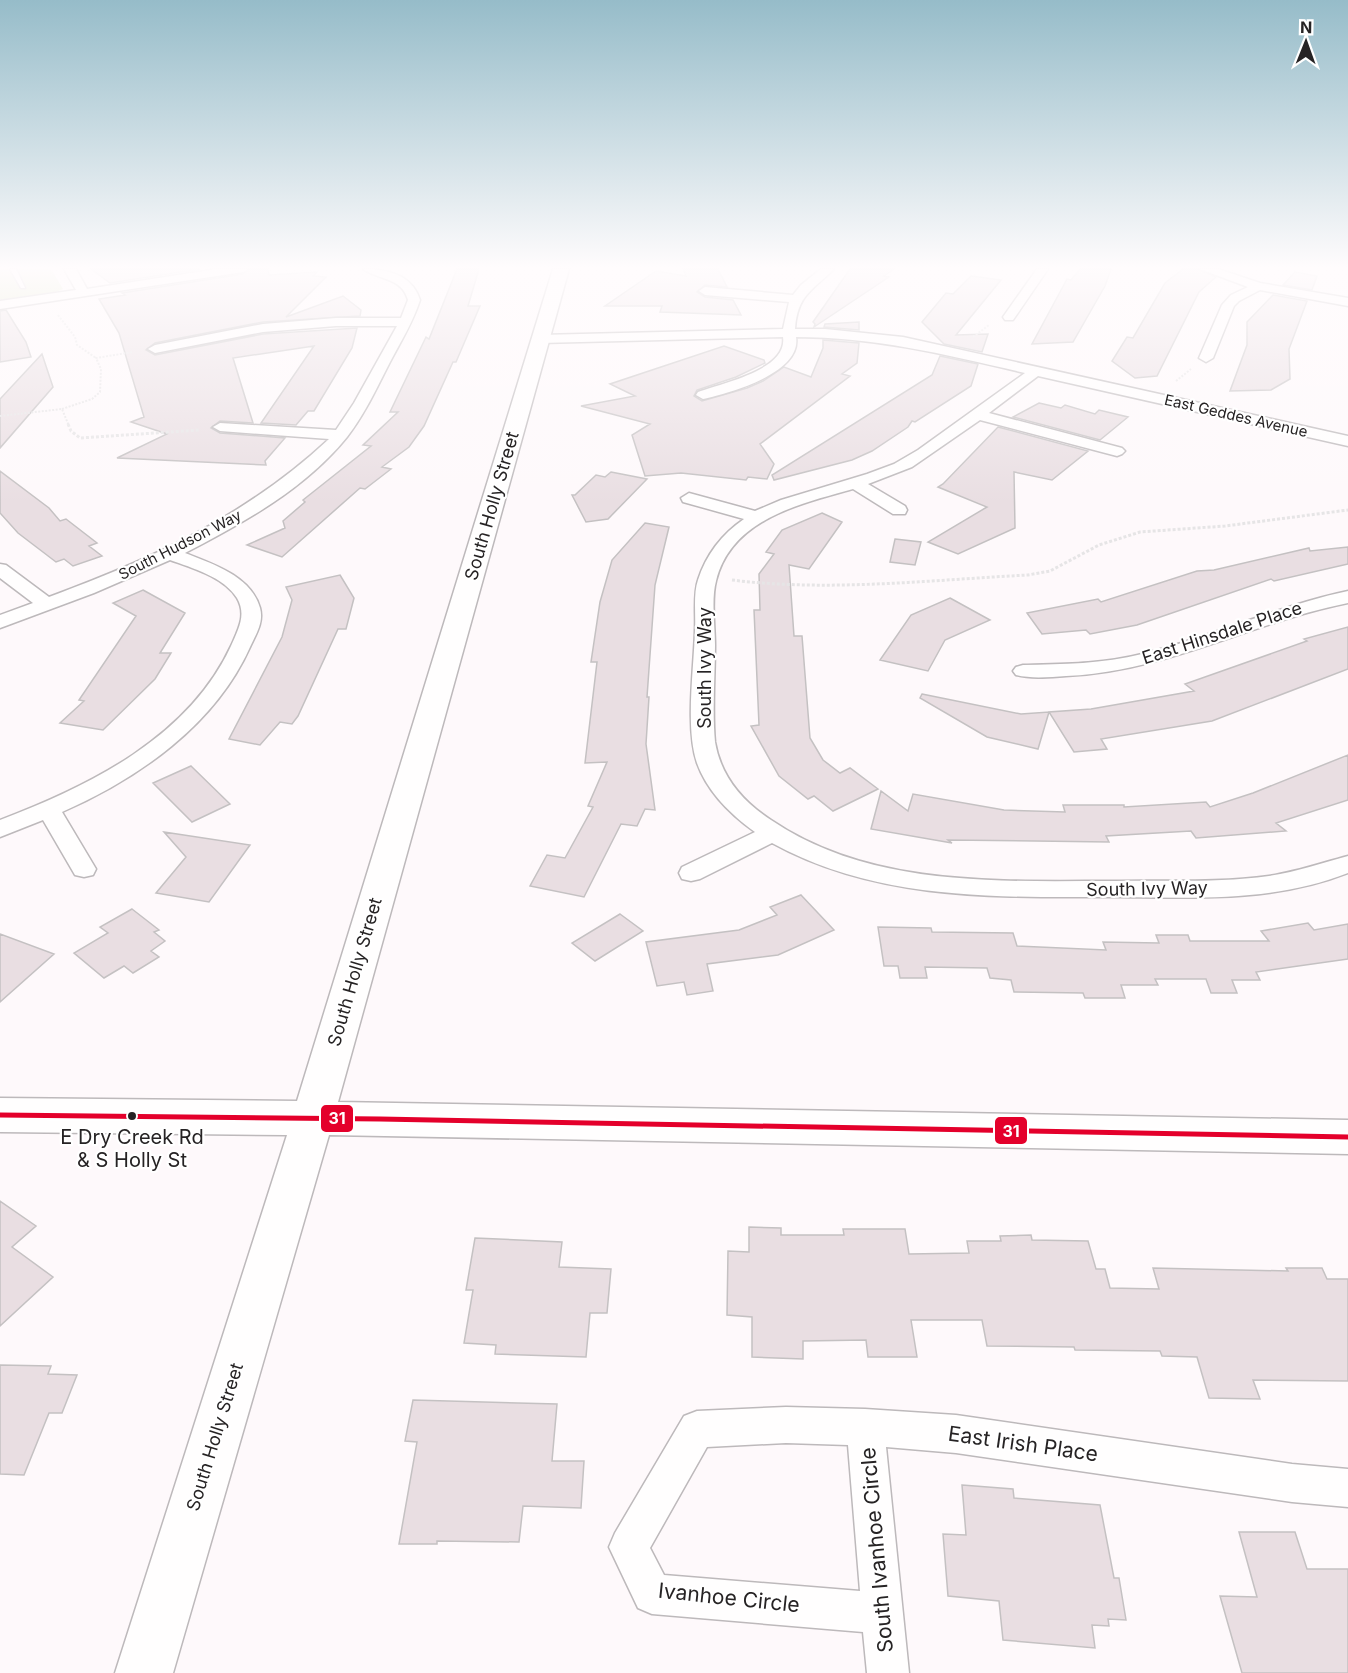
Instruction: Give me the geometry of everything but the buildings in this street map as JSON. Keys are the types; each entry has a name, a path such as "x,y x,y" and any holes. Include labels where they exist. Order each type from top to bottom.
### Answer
{"main road":[{"name":"South Holly Street","path":"144,1673 313,1118 538,347"},
{"path":"0,1116 313,1118 1348,1137"}],"street":[{"path":"155,349 165,347"},
{"name":"South Hudson Way","path":"0,622 125,574 234,519 262,501 319,457 340,435 357,412 391,347"},
{"name":"East Geddes Avenue","path":"607,347 633,347"},
{"path":"703,395 770,370 780,363 790,347"},
{"name":"East Geddes Avenue","path":"929,347 1348,441"},
{"path":"1206,358 1211,347"},
{"name":"South Ivy Way","path":"1037,370 978,415 900,467 796,499 756,517 723,548 711,566 706,582 703,727 712,774 726,794 773,833 810,852 847,867 921,884 969,889 1177,890 1288,881 1348,864"},
{"path":"978,415 1117,451"},
{"path":"220,427 340,435"},
{"path":"853,482 899,510"},
{"path":"688,498 756,517"},
{"path":"0,829 49,810 124,770 190,718 224,678 251,624 253,615 243,593 227,578 168,553"},
{"path":"0,569 47,605"},
{"name":"East Hinsdale Place","path":"1023,671 1088,670 1134,662 1163,655 1294,609 1348,597"},
{"path":"49,810 84,869"},
{"path":"691,873 773,833"},
{"name":"East Irish Place","path":"696,1429 786,1425 865,1427 957,1434 1292,1483 1348,1488"},
{"name":"South Ivanhoe Circle","path":"865,1427 888,1673"},
{"name":"Ivanhoe Circle","path":"696,1429 629,1547 652,1594 883,1613"}],"path":[{"path":"0,416 62,409 92,399 100,392 101,369 96,358 80,347"},
{"path":"958,352 964,347"},
{"path":"96,358 155,349"},
{"path":"1162,399 1167,394 1161,392 1206,358"},
{"path":"62,409 71,431 80,438 220,427"},
{"path":"708,575 771,585 803,585 936,581 1028,574 1050,571 1099,545 1140,532 1225,526 1348,510"}],"transit line":[{"name":"31","path":"0,1115 380,1119 1348,1137"}],"place":[{"name":"E Dry Creek Rd & S Holly St","path":"132,1116"}]}
